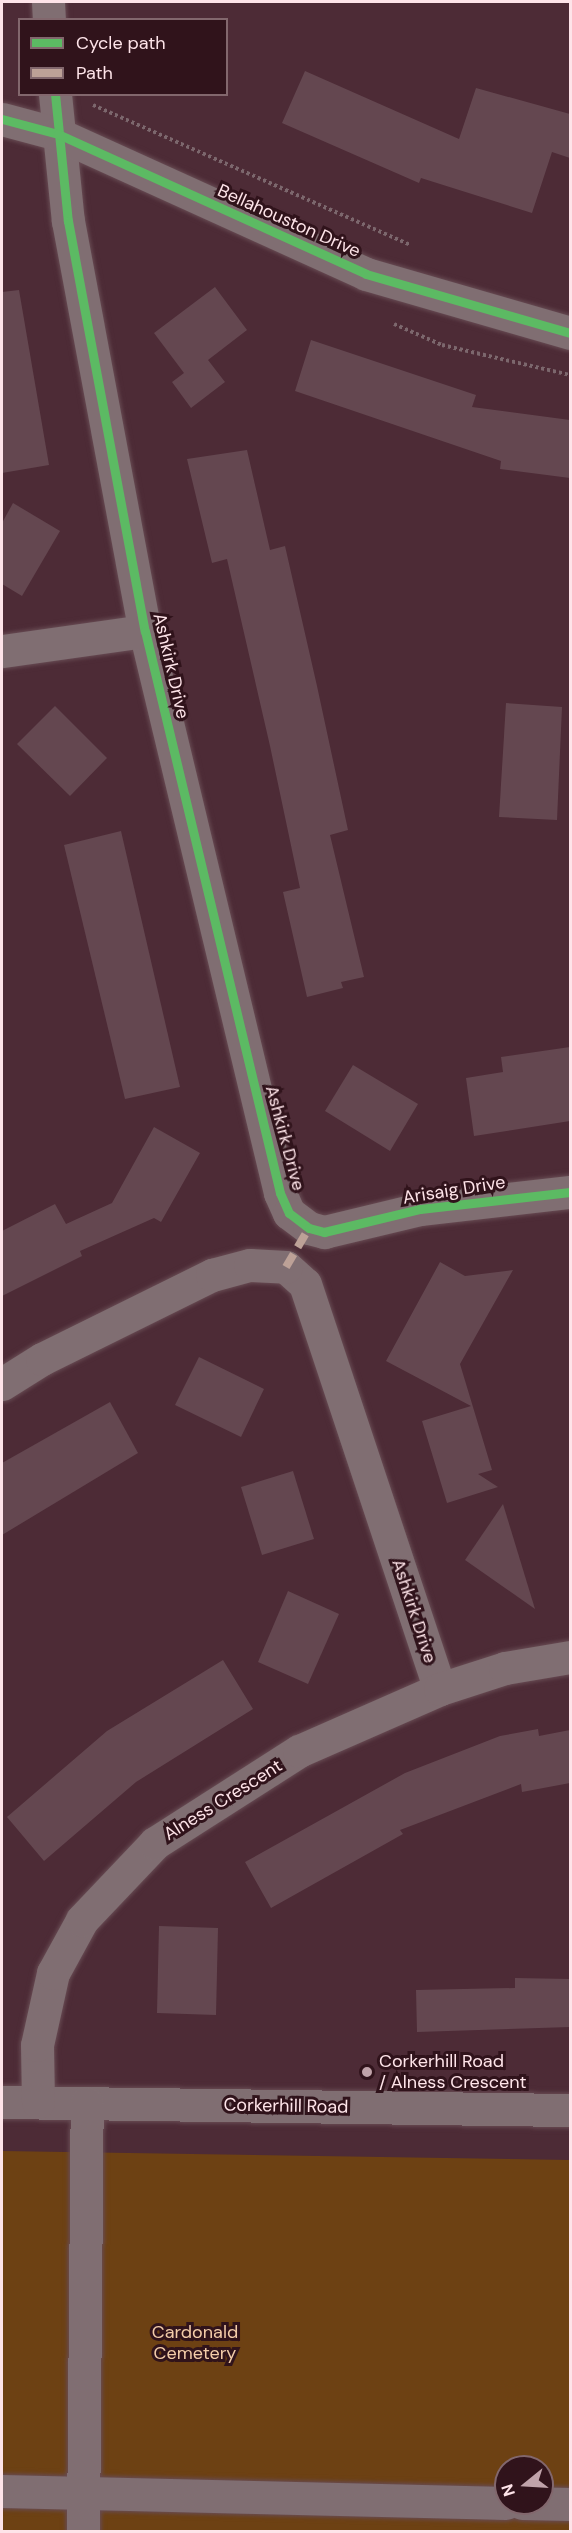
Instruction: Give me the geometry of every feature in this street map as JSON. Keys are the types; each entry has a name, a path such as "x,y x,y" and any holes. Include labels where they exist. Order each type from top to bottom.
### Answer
{"street":[{"path":"48,2 49,18"},
{"name":"Ashkirk Drive","path":"55,96 68,221 145,631 280,1193 289,1213 309,1228"},
{"name":"Bellahouston Drive","path":"2,119 58,134 366,274 570,333"},
{"path":"2,651 145,631"},
{"name":"Arisaig Drive","path":"309,1228 334,1230 420,1209 570,1192"},
{"path":"2,1384 42,1359 212,1275 250,1265 286,1267 309,1228"},
{"name":"Ashkirk Drive","path":"286,1267 305,1284 440,1689"},
{"name":"Alness Crescent","path":"38,2102 37,2045 52,1973 82,1920 155,1843 299,1751 440,1689 505,1668 570,1657"},
{"name":"Corkerhill Road","path":"2,2102 570,2110"},
{"path":"83,2532 87,2103"},
{"path":"2,2491 494,2503"},
{"path":"554,2504 570,2504"}],"path":[{"path":"91,104 414,246"}],"green space":[{"name":"Cardonald Cemetery","path":"2,2151 570,2160 570,2531 2,2532"}],"building":[{"path":"305,71 459,139 476,88 570,114 570,158 552,152 532,213 421,178 419,183 282,123"},
{"path":"215,287 247,330 208,360 225,382 191,408 172,382 184,373 154,333"},
{"path":"19,290 49,465 2,473 2,292"},
{"path":"311,340 476,395 472,407 570,420 570,478 500,469 501,461 295,391"},
{"path":"247,450 270,550 285,546 348,830 330,835 364,977 341,982 343,988 307,997 283,892 300,888 270,746 227,559 212,563 187,459"},
{"path":"13,503 60,531 22,596 2,584 2,523"},
{"path":"506,703 562,707 557,820 499,817"},
{"path":"55,706 107,758 70,796 17,744"},
{"path":"121,831 180,1087 125,1099 64,845"},
{"path":"570,1047 570,1121 474,1136 466,1078 503,1072 501,1057"},
{"path":"353,1065 418,1104 390,1151 325,1111"},
{"path":"154,1127 200,1153 161,1222 154,1218 80,1251 82,1256 2,1296 2,1231 55,1204 66,1224 112,1203"},
{"path":"440,1262 465,1276 513,1270 460,1364 492,1470 478,1474 498,1487 447,1503 422,1421 471,1406 386,1361"},
{"path":"199,1357 264,1389 241,1437 175,1405"},
{"path":"110,1402 138,1453 2,1535 2,1463"},
{"path":"293,1471 314,1539 262,1555 241,1487"},
{"path":"503,1504 535,1609 465,1560"},
{"path":"288,1591 339,1614 308,1684 258,1662"},
{"path":"223,1660 253,1709 136,1782 44,1861 7,1817 107,1731"},
{"path":"538,1729 539,1736 570,1730 570,1783 522,1792 521,1784 400,1830 403,1834 271,1908 245,1862 405,1773 500,1736"},
{"path":"159,1926 218,1928 216,2015 157,2013"},
{"path":"515,1978 570,1979 570,2027 417,2032 416,1990 515,1988"}],"marked path":[{"path":"286,1267 309,1228"}],"cycle path":[{"path":"55,96 68,221 145,631 280,1193 289,1213 309,1228 324,1232 420,1209 570,1192"},
{"path":"2,119 58,134 366,274 570,333"}],"place":[{"name":"Corkerhill Road / Alness Crescent","path":"367,2072"}]}
